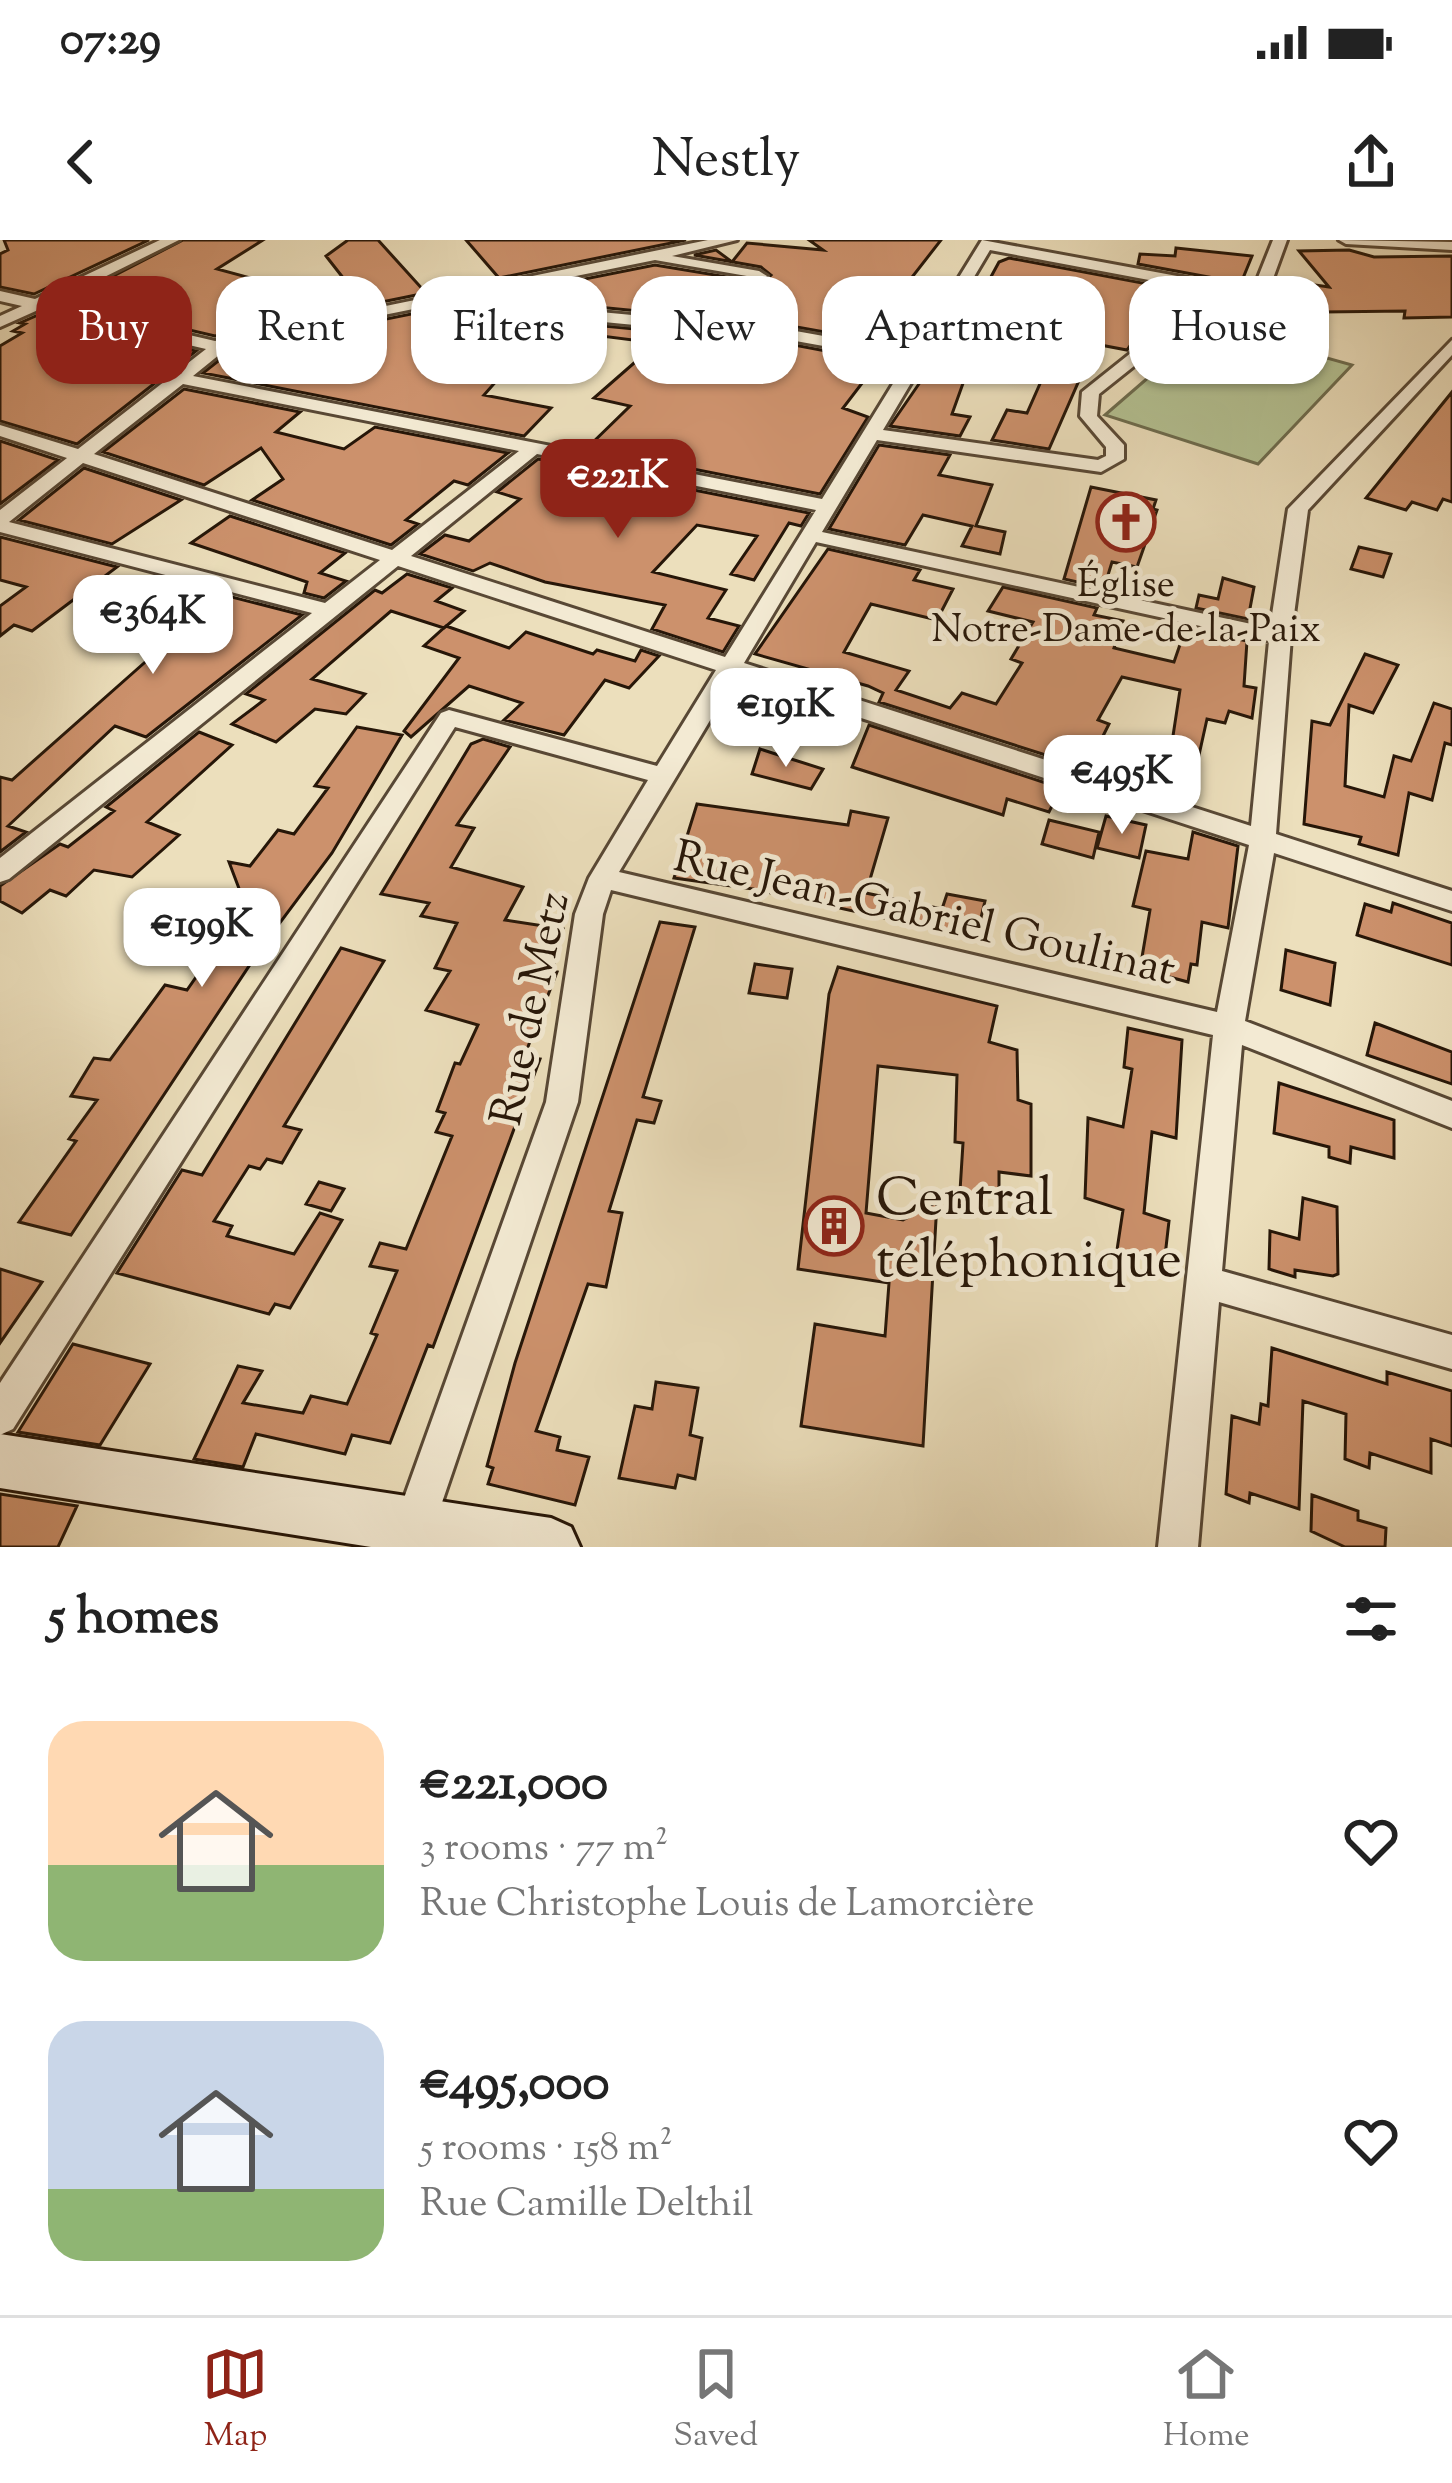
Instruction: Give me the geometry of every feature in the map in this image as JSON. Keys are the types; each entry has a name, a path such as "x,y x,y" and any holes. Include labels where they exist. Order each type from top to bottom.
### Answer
{"street":[{"path":"97,276 172,240"},
{"path":"547,276 730,240"},
{"path":"989,242 1257,301 1280,240"},
{"path":"1346,240 1452,246"},
{"name":"Rue de Metz","path":"968,276 989,242"},
{"path":"642,256 758,276"},
{"path":"0,296 36,305"},
{"path":"0,322 36,305"},
{"path":"607,317 822,341"},
{"path":"1178,1547 1229,1027 1264,840 1280,637 1298,509 1452,345"},
{"path":"192,368 216,349"},
{"path":"875,434 1101,466 1115,459 1114,445 1089,422 1085,407 1091,392 1129,362"},
{"path":"192,381 827,506"},
{"path":"0,523 172,384"},
{"name":"Rue de Metz","path":"414,1526 562,1102 589,914 602,878 904,384"},
{"path":"0,430 1452,901"},
{"path":"0,872 534,448"},
{"path":"0,523 329,611"},
{"path":"809,536 1280,637"},
{"path":"0,1416 449,718 666,777"},
{"name":"Rue Jean-Gabriel Goulinat","path":"602,878 1229,1027 1452,1115"},
{"path":"1201,1282 1452,1352"},
{"path":"0,1461 550,1547"}],"green space":[{"path":"1329,359 1352,365 1258,464 1105,415 1141,384 1329,384"}],"building":[{"path":"4,240 149,240 72,276 36,276 34,294 0,287 0,254 8,250"},
{"path":"183,240 263,240 217,269 243,276 216,276 216,336 192,331 192,276 113,276"},
{"path":"348,240 378,240 411,276 411,296 387,301 387,276 342,276 326,256"},
{"path":"466,240 686,240 509,276 497,276"},
{"path":"809,240 941,240 913,276 822,276 822,332 798,327 798,276 770,276 761,267 732,262 747,243 823,250"},
{"path":"1176,248 1252,256 1244,276 1203,276 1138,264 1140,254 1175,256"},
{"path":"716,250 732,262 694,255"},
{"path":"1299,251 1452,256 1452,317 1404,318 1405,311 1329,312 1329,276 1320,276"},
{"path":"1009,258 1105,276 991,276 999,262"},
{"path":"655,265 721,276 631,276 631,310 607,308 607,276 600,276"},
{"path":"1105,276 1129,281 1127,350 1105,346"},
{"path":"411,314 411,384 494,384 484,395 551,408 524,436 259,384 387,384 387,319"},
{"path":"36,316 36,384 154,384 77,444 0,421 0,346 22,333 13,331 25,324 20,323"},
{"path":"607,326 631,329 631,340 607,337"},
{"path":"798,346 822,350 822,384 861,384 843,408 868,417 820,494 587,448 630,406 594,398 631,366 631,384 798,384"},
{"path":"919,384 963,384 952,414 970,417 960,436 890,426"},
{"path":"1040,384 1077,384 1049,449 992,440 1007,410 1027,413"},
{"path":"184,389 300,412 276,432 344,449 375,427 508,453 468,485 454,481 406,520 418,524 391,545 252,500 283,479 261,448 204,485 103,452"},
{"path":"1452,392 1452,502 1443,499 1437,510 1412,502 1406,510 1366,498"},
{"path":"0,441 58,460 0,504"},
{"path":"879,445 950,455 939,475 992,485 976,526 1005,532 1000,554 962,546 972,526 923,515 905,545 829,529"},
{"path":"538,459 809,513 801,526 789,523 754,580 731,574 757,536 697,525 653,572 726,590 708,618 739,626 723,652 652,629 665,605 545,582 490,563 473,571 420,554 445,535 469,541 520,499 497,492"},
{"path":"84,468 181,500 112,544 19,520"},
{"path":"1091,487 1156,500 1153,509 1157,510 1137,567 1112,562 1104,588 1064,579"},
{"path":"230,516 345,553 320,573 346,581 324,598 304,593 307,582 191,543"},
{"path":"0,537 117,567 32,631 14,625 0,636 0,606 26,587 0,580"},
{"path":"1359,547 1391,554 1383,577 1351,569"},
{"path":"828,549 920,570 914,580 953,589 937,620 871,604 844,652 909,671 896,690 950,708 962,693 996,704 1022,663 1011,659 1033,622 988,611 1003,587 1097,608 1094,615 1123,621 1114,648 1174,662 1184,633 1190,635 1191,629 1247,641 1244,686 1256,688 1252,718 1229,711 1225,723 1207,719 1199,755 1171,749 1180,690 1122,677 1098,720 1109,724 1100,742 1167,765 1161,784 1078,758 1074,764 879,702 883,693 868,686 755,654"},
{"path":"407,574 452,588 436,601 464,611 444,628 391,611 312,679 365,694 346,714 315,709 276,742 232,724 264,700 246,694 375,590 382,593"},
{"path":"158,578 302,615 146,737 115,726 8,826 26,832 0,852 0,777 12,780 161,648 99,630"},
{"path":"1223,578 1254,587 1248,619 1196,608 1199,595 1218,599"},
{"path":"446,626 509,648 526,632 593,654 597,650 635,661 641,650 659,656 629,688 605,680 564,735 504,720 522,703 469,686 411,737 404,731 459,658 424,646"},
{"path":"1365,654 1398,665 1373,713 1349,705 1345,786 1384,797 1394,756 1411,761 1434,703 1452,709 1452,745 1445,743 1432,800 1409,793 1398,855 1359,844 1361,837 1304,824 1312,721 1330,725"},
{"path":"869,725 1061,788 1049,812 1007,799 1003,815 852,767"},
{"path":"357,727 402,735 332,853 261,948 71,1235 19,1222 76,1141 69,1139 97,1100 71,1096 94,1058 110,1060 165,985 187,990 240,914 249,915 229,862 250,866 278,830 294,834 328,788 315,786"},
{"path":"199,732 232,745 147,822 179,835 132,877 94,870 66,896 50,890 22,913 0,901 0,886 60,844 68,847 114,811 106,807"},
{"path":"483,739 510,747 457,825 474,828 451,867 523,887 505,920 563,929 551,971 557,972 524,1057 540,1059 433,1347 428,1345 390,1443 352,1435 345,1454 256,1434 243,1467 194,1459 238,1366 262,1371 243,1403 303,1413 311,1396 347,1404 377,1335 371,1333 397,1271 370,1266 380,1243 406,1249 452,1136 436,1132 445,1113 437,1111 455,1063 460,1064 478,1025 426,1010 450,971 435,968 457,923 421,916 429,903 381,894 471,744"},
{"path":"760,749 823,769 811,789 752,774"},
{"path":"697,804 848,825 851,811 888,818 866,893 942,909 947,894 985,901 976,938 753,889 674,878"},
{"path":"1106,816 1146,825 1139,858 1097,848"},
{"path":"1049,820 1099,832 1093,858 1042,844"},
{"path":"1193,832 1238,846 1228,928 1202,922 1197,965 1191,964 1188,982 1140,969 1150,910 1133,906 1146,851 1188,859"},
{"path":"1393,903 1452,923 1452,965 1357,935 1365,904 1391,912"},
{"path":"660,922 695,927 643,1097 661,1101 654,1123 637,1120 609,1211 622,1213 606,1287 588,1284 536,1431 560,1437 557,1450 589,1457 575,1505 488,1484 493,1468 487,1466 515,1363"},
{"path":"341,948 384,961 284,1126 301,1130 282,1163 267,1159 260,1169 249,1166 214,1221 232,1226 227,1236 294,1254 320,1213 342,1220 290,1308 275,1304 269,1314 117,1273 182,1170 202,1175"},
{"path":"1286,950 1335,963 1330,1005 1281,990"},
{"path":"755,964 792,969 787,998 749,993"},
{"name":"Central téléphonique","path":"838,967 997,1006 989,1042 1017,1050 1018,1100 1031,1104 1031,1176 999,1172 999,1193 988,1191 959,1207 963,1143 955,1142 957,1075 878,1066 866,1213 903,1220 937,1202 923,1446 801,1426 815,1324 885,1336 889,1283 798,1269 829,994"},
{"path":"1375,1023 1452,1052 1452,1084 1367,1055"},
{"path":"1128,1028 1182,1040 1176,1138 1152,1132 1144,1213 1169,1221 1164,1265 1117,1250 1123,1210 1085,1198 1088,1118 1123,1127 1132,1069 1124,1067"},
{"path":"1279,1083 1394,1120 1394,1158 1351,1147 1350,1163 1329,1157 1329,1147 1274,1133"},
{"path":"319,1182 344,1189 331,1211 306,1204"},
{"path":"1303,1198 1337,1207 1338,1274 1295,1270 1295,1277 1269,1269 1270,1231 1299,1239"},
{"path":"0,1269 42,1282 0,1343"},
{"path":"73,1344 150,1364 100,1445 18,1432"},
{"path":"1272,1348 1387,1384 1387,1372 1452,1391 1452,1446 1431,1439 1431,1473 1370,1453 1369,1468 1345,1459 1346,1414 1303,1401 1299,1509 1250,1493 1249,1503 1226,1494 1232,1416 1259,1424 1261,1404 1268,1406"},
{"path":"656,1382 698,1388 690,1435 702,1438 695,1479 678,1475 675,1488 619,1478 635,1406 652,1409"},
{"path":"0,1494 77,1506 58,1547 0,1547"},
{"path":"1312,1495 1358,1511 1358,1520 1386,1528 1385,1547 1345,1547 1311,1531"}],"place":[{"name":"Église Notre-Dame-de-la-Paix","path":"1126,522"},
{"name":"Central téléphonique","path":"834,1226"}]}
